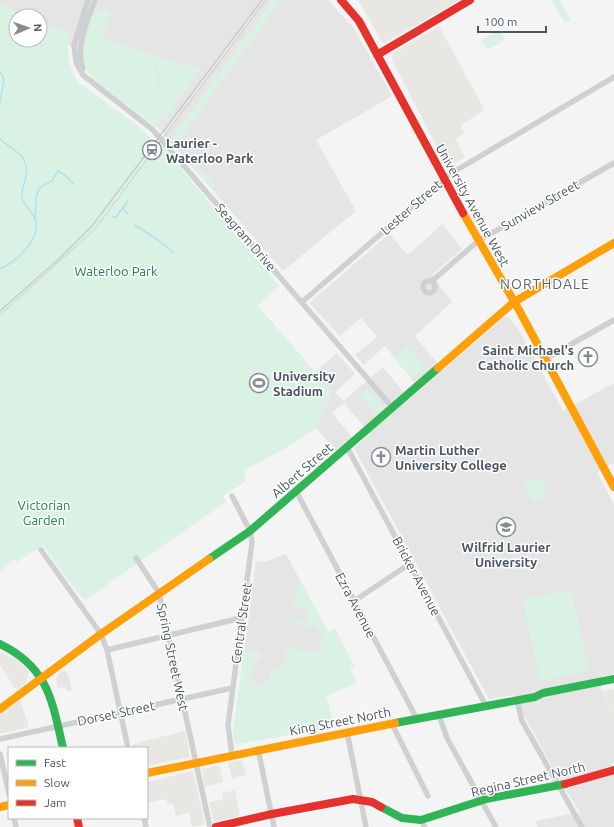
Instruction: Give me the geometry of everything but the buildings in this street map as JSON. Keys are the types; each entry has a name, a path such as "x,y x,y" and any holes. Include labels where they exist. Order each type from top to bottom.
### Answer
{"main road":[{"name":"University Avenue West","path":"341,0 359,21 444,179 514,302 614,487"},
{"path":"377,55 470,0"},
{"name":"Albert Street","path":"0,709 101,634 250,531 514,302 614,243"},
{"path":"0,644 8,647 32,664 44,669 57,667"},
{"path":"32,664 43,678 52,700 63,747"},
{"path":"30,687 35,675 32,664"},
{"name":"King Street North","path":"539,696 543,693 614,678"},
{"name":"King Street North","path":"148,773 258,749 614,683"},
{"name":"Regina Street North","path":"216,827 346,799 372,802 402,818 423,824 481,800 575,782 614,770"}],"street":[{"name":"Seagram Drive","path":"88,0 74,45 78,67 88,80 152,129 392,407"},
{"path":"88,80 81,62 80,46 95,0"},
{"name":"Lester Street","path":"302,302 444,179 614,77"},
{"name":"Sunview Street","path":"432,282 478,241 614,163"},
{"path":"545,359 614,320"},
{"name":"Bricker Avenue","path":"347,447 411,563 486,706"},
{"name":"Ezra Avenue","path":"296,491 417,719"},
{"name":"Central Street","path":"232,496 250,531 252,542 232,688 228,736 232,755"},
{"path":"41,550 101,634 107,650 128,747"},
{"name":"Spring Street West","path":"136,558 158,588 210,827"},
{"path":"354,601 411,563"},
{"path":"107,650 168,634 241,618"},
{"name":"Dorset Street","path":"0,739 232,688"},
{"path":"517,700 522,722 582,827"},
{"path":"439,715 447,738 496,827"},
{"path":"392,724 428,796"},
{"path":"347,732 366,827"},
{"path":"258,749 274,827"},
{"path":"0,754 8,790"}],"shaded area":[{"path":"0,0 328,0 354,28 392,96 316,140 356,211 283,271 147,115 84,57 67,44 48,36 48,8 8,8 8,12 0,9"},
{"path":"358,0 459,0 383,44"},
{"path":"439,26 485,110 461,125 464,133 456,139 465,157 447,167 392,60 393,53"},
{"name":"Wilfrid Laurier University","path":"442,224 462,249 432,275 452,302 415,336 443,370 505,317 509,317 520,332 563,411 614,383 614,463 597,472 614,505 614,674 602,676 601,691 614,716 614,761 612,765 614,771 614,827 538,827 535,821 580,812 559,779 513,695 489,699 354,448 370,434 344,403 332,413 352,437 336,451 316,428 286,448 264,313 315,372 337,353 355,374 335,392 343,401 383,367 409,399 420,390 385,346 364,365 355,355 377,337 361,318 340,336 309,303 389,234 408,255"},
{"path":"286,554 328,632 335,628 354,666 350,669 357,682 326,696 334,727 235,744 233,734 256,561 265,562"},
{"path":"0,652 17,660 27,669 29,673 25,684 17,691 0,665"},
{"path":"64,669 69,677 72,690 66,691 65,687 58,688 56,680 59,673"},
{"path":"614,689 614,716 601,691"},
{"path":"20,700 29,727 0,734 0,714"},
{"path":"185,731 190,757 148,766 148,747 133,747 132,744"},
{"path":"242,760 246,775 232,779 228,763"},
{"path":"219,765 223,782 205,787 202,769"},
{"path":"193,771 205,824 192,827 189,813 176,816 173,803 168,804 166,799 148,803 148,782"},
{"path":"235,790 240,816 214,822 209,803 223,799 222,793"}],"green space":[{"path":"273,0 281,0 180,139 182,141 182,149 189,159 208,176 214,184 212,188 171,139"},
{"path":"551,0 560,0 571,20 565,23"},
{"name":"Waterloo Park","path":"0,4 9,8 8,48 48,48 48,24 71,33 68,46 69,59 75,77 79,83 142,129 147,135 164,148 279,286 258,306 332,393 316,428 286,448 244,470 246,481 223,496 226,502 85,600 75,590 43,545 17,562 15,559 0,571"},
{"path":"101,9 111,12 102,37 152,55 161,104 160,122 157,128 92,78 87,71 82,58 84,44 94,13"},
{"path":"499,30 505,40 487,50 481,40"},
{"path":"154,56 201,69 164,121 159,75"},
{"path":"407,346 425,367 412,378 394,357"},
{"path":"367,388 382,405 381,410 373,416 370,413 373,410 360,395"},
{"path":"538,478 545,482 546,491 543,496 532,502 523,484"},
{"path":"299,578 328,632 335,628 354,666 350,669 357,682 326,696 334,727 235,744 233,734 244,650 261,652 260,661 254,660 251,678 255,679 255,684 262,685 264,680 269,681 271,670 283,666 286,648 320,652 322,635 319,633 317,627 291,623 292,620 307,622 308,610 293,607"},
{"path":"571,589 589,670 540,681 523,600"}],"waterway":[{"path":"0,72 4,79 0,103"},
{"path":"0,139 21,155 24,160 27,172 22,191 22,198 24,204 34,216 36,227 35,234 26,249 13,261 0,269"},
{"path":"35,218 36,196 40,188 52,181 58,171 65,175 74,184"},
{"path":"113,217 116,217 128,201"},
{"path":"123,209 128,214"},
{"path":"135,225 158,240 174,253"}],"tram line":[{"path":"0,315 95,229 266,0"}],"railway":[{"path":"0,311 60,258 92,226 262,0"}],"traffic: fast":[{"path":"209,559 250,531 438,368"},
{"path":"0,644 16,653 29,663 38,674 51,700 63,747"},
{"path":"395,723 535,697 543,693 614,679"},
{"path":"381,807 402,818 421,820 486,799 565,784"}],"traffic: slow":[{"path":"463,213 519,310 614,487"},
{"path":"438,368 514,302 614,243"},
{"path":"0,709 101,634 209,559"},
{"path":"148,773 395,723"},
{"path":"0,807 8,805"}],"traffic: jam":[{"path":"341,0 359,21 463,213"},
{"path":"377,55 470,0"},
{"path":"565,784 614,770"},
{"path":"216,827 272,814 353,799 372,802 381,807"},
{"path":"77,819 79,827"}],"place":[{"name":"Laurier - Waterloo Park","path":"152,150"},
{"name":"Saint Michael's Catholic Church","path":"588,357"},
{"name":"University Stadium","path":"259,383"},
{"name":"Martin Luther University College","path":"381,457"},
{"name":"Wilfrid Laurier University","path":"506,527"}],"district":[{"name":"NORTHDALE","path":"545,284"}],"park label":[{"name":"Victorian Garden","path":"44,512"}]}
